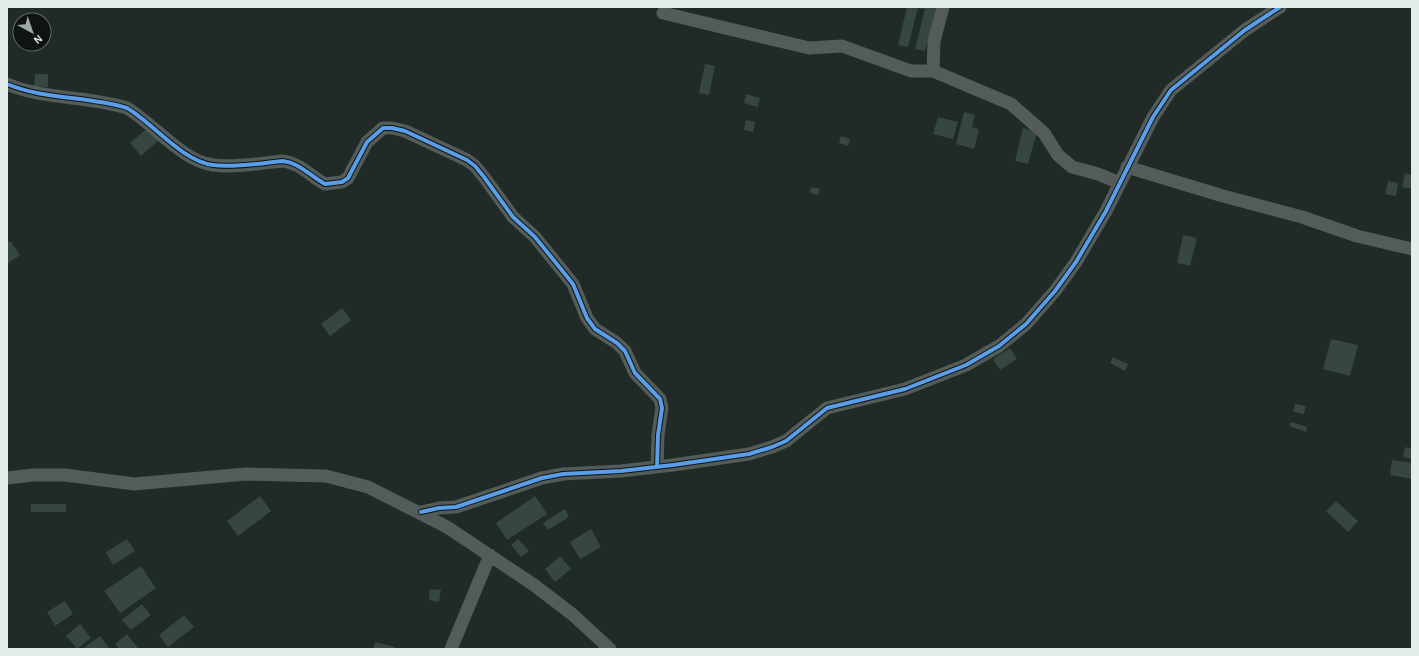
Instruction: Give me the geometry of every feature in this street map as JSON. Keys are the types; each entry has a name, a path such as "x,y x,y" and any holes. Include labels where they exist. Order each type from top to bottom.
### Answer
{"street":[{"path":"933,71 934,41 943,7"},
{"path":"421,512 439,508 456,507 542,478 563,474 657,467 750,454 772,448 786,441 827,408 905,389 966,365 999,346 1026,324 1055,291 1076,262 1106,211 1153,117 1171,90 1245,30 1280,7"},
{"path":"663,13 809,48 842,46 911,71 933,71 1011,104 1044,133 1058,156 1072,167 1098,174 1120,183"},
{"path":"7,84 19,89 39,93 127,108 137,114 180,149 199,161 212,165 283,161 292,162 300,165 325,184 342,182 348,178 367,142 383,128 392,128 405,131 467,160 475,166 513,217 535,237 573,284 587,318 595,329 617,343 625,351 635,373 660,399 662,408 658,434 657,467"},
{"path":"1127,167 1223,196 1302,217 1357,236 1412,249"},
{"path":"7,478 33,475 65,475 134,484 246,474 326,476 368,487 421,512 490,555 534,585 572,614 610,649"},
{"path":"447,527 456,507"},
{"path":"451,649 490,555"}],"building":[{"path":"907,7 936,7 925,51 915,49 925,9 918,8 908,47 898,45"},
{"path":"705,64 715,66 709,95 699,93"},
{"path":"35,74 48,74 48,87 34,86"},
{"path":"746,94 760,98 758,107 744,103"},
{"path":"964,112 975,115 972,127 979,129 974,149 956,144"},
{"path":"938,117 958,122 953,139 933,134"},
{"path":"746,120 755,122 753,132 744,130"},
{"path":"149,127 160,139 141,156 130,143"},
{"path":"1023,128 1037,132 1028,164 1015,161"},
{"path":"841,136 850,139 848,146 839,143"},
{"path":"1405,173 1412,175 1412,189 1402,187"},
{"path":"1388,181 1398,183 1396,196 1385,194"},
{"path":"811,187 820,189 818,195 810,193"},
{"path":"1183,235 1197,238 1190,266 1177,263"},
{"path":"10,241 20,255 7,264 7,243"},
{"path":"342,308 351,320 330,336 321,324"},
{"path":"1331,339 1358,345 1350,376 1323,369"},
{"path":"1010,348 1017,359 1000,370 993,359"},
{"path":"1113,357 1128,364 1125,371 1110,363"},
{"path":"1295,404 1306,406 1304,414 1293,412"},
{"path":"1291,422 1307,427 1306,432 1289,426"},
{"path":"1405,447 1412,449 1412,459 1403,457"},
{"path":"1392,460 1412,463 1412,479 1390,475"},
{"path":"260,496 271,511 238,536 227,521"},
{"path":"535,496 547,514 507,540 496,523"},
{"path":"1336,501 1358,521 1348,532 1326,511"},
{"path":"31,504 66,504 66,512 31,512"},
{"path":"565,509 569,517 548,530 543,523"},
{"path":"591,529 601,547 580,559 570,542"},
{"path":"127,539 135,551 113,565 106,552"},
{"path":"518,539 529,551 521,557 511,545"},
{"path":"560,556 571,569 555,582 545,569"},
{"path":"141,566 156,588 120,613 104,591"},
{"path":"430,589 441,590 439,602 429,600"},
{"path":"65,601 73,614 55,626 47,612"},
{"path":"142,604 151,615 131,630 122,620"},
{"path":"184,615 194,627 168,647 159,635"},
{"path":"80,624 91,638 77,649 66,636"},
{"path":"127,634 138,648 119,649 115,644"},
{"path":"100,636 110,649 82,649"},
{"path":"375,642 395,647 395,649 373,649"}],"cycle path":[{"path":"421,512 439,508 456,507 542,478 563,474 621,471 749,454 786,441 827,408 905,389 966,365 999,346 1026,324 1055,291 1076,262 1106,211 1153,117 1171,90 1245,30 1280,7"},
{"path":"7,84 36,93 97,101 127,108 190,157 202,162 221,166 283,161 289,162 300,167 325,184 342,182 348,178 367,142 383,128 392,128 405,131 467,160 475,166 513,217 535,237 573,284 587,318 595,329 617,343 625,351 635,373 660,399 662,408 658,435 657,467"}]}
